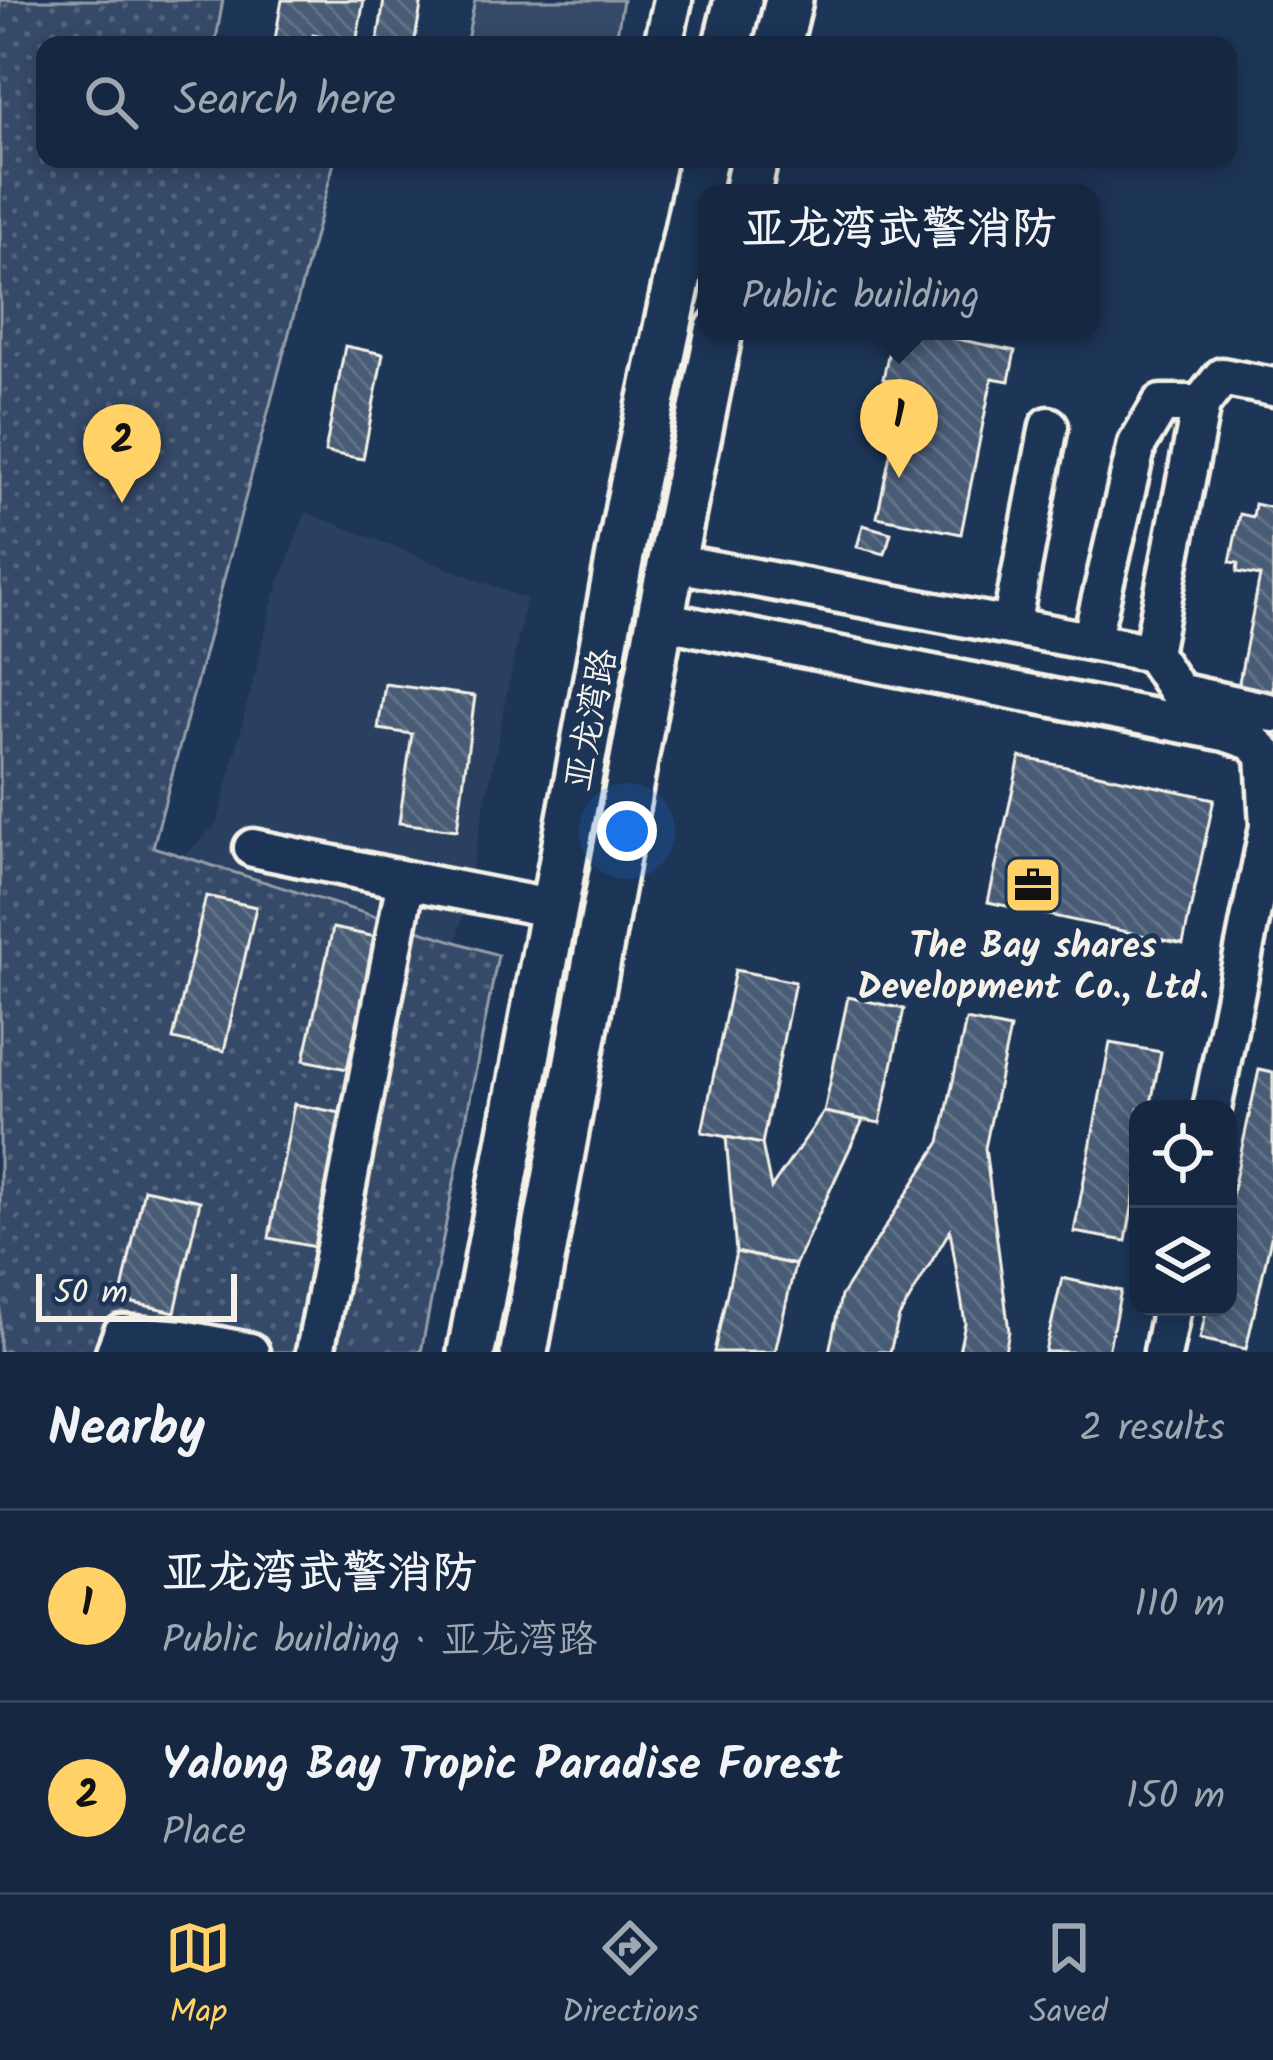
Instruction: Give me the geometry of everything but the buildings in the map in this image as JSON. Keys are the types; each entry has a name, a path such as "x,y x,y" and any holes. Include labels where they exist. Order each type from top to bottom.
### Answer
{"main road":[{"path":"729,36 738,0"},
{"path":"780,36 789,0"},
{"name":"亚龙湾路","path":"471,1352 630,502 701,168"},
{"name":"亚龙湾路","path":"524,1352 671,562 717,340"}],"street":[{"path":"665,36 674,0"},
{"path":"1273,387 1222,376 1202,404 1152,653 1178,692 1273,712"},
{"path":"1090,641 1137,444 1161,404 1202,404"},
{"path":"1011,626 1049,426"},
{"path":"671,562 1152,653"},
{"path":"660,620 1225,732 1251,741 1265,754 1270,826 1214,1100"},
{"path":"253,848 554,909"},
{"path":"315,1352 406,880"},
{"path":"1163,1352 1170,1316"},
{"path":"116,1352 122,1334 250,1352"}],"shaded area":[{"path":"0,0 223,0 217,36 36,36 36,168 333,168 153,847 498,955 421,1352 0,1352"},
{"path":"475,0 623,0 617,36 468,36"},
{"path":"306,512 526,599 375,1352 0,1352 0,1041 218,822 273,599"}],"place":[{"name":"亚龙湾武警消防","path":"899,478"},
{"name":"Yalong Bay Tropic Paradise Forest","path":"122,503"},
{"name":"The Bay shares Development Co., Ltd.","path":"1033,885"}]}
